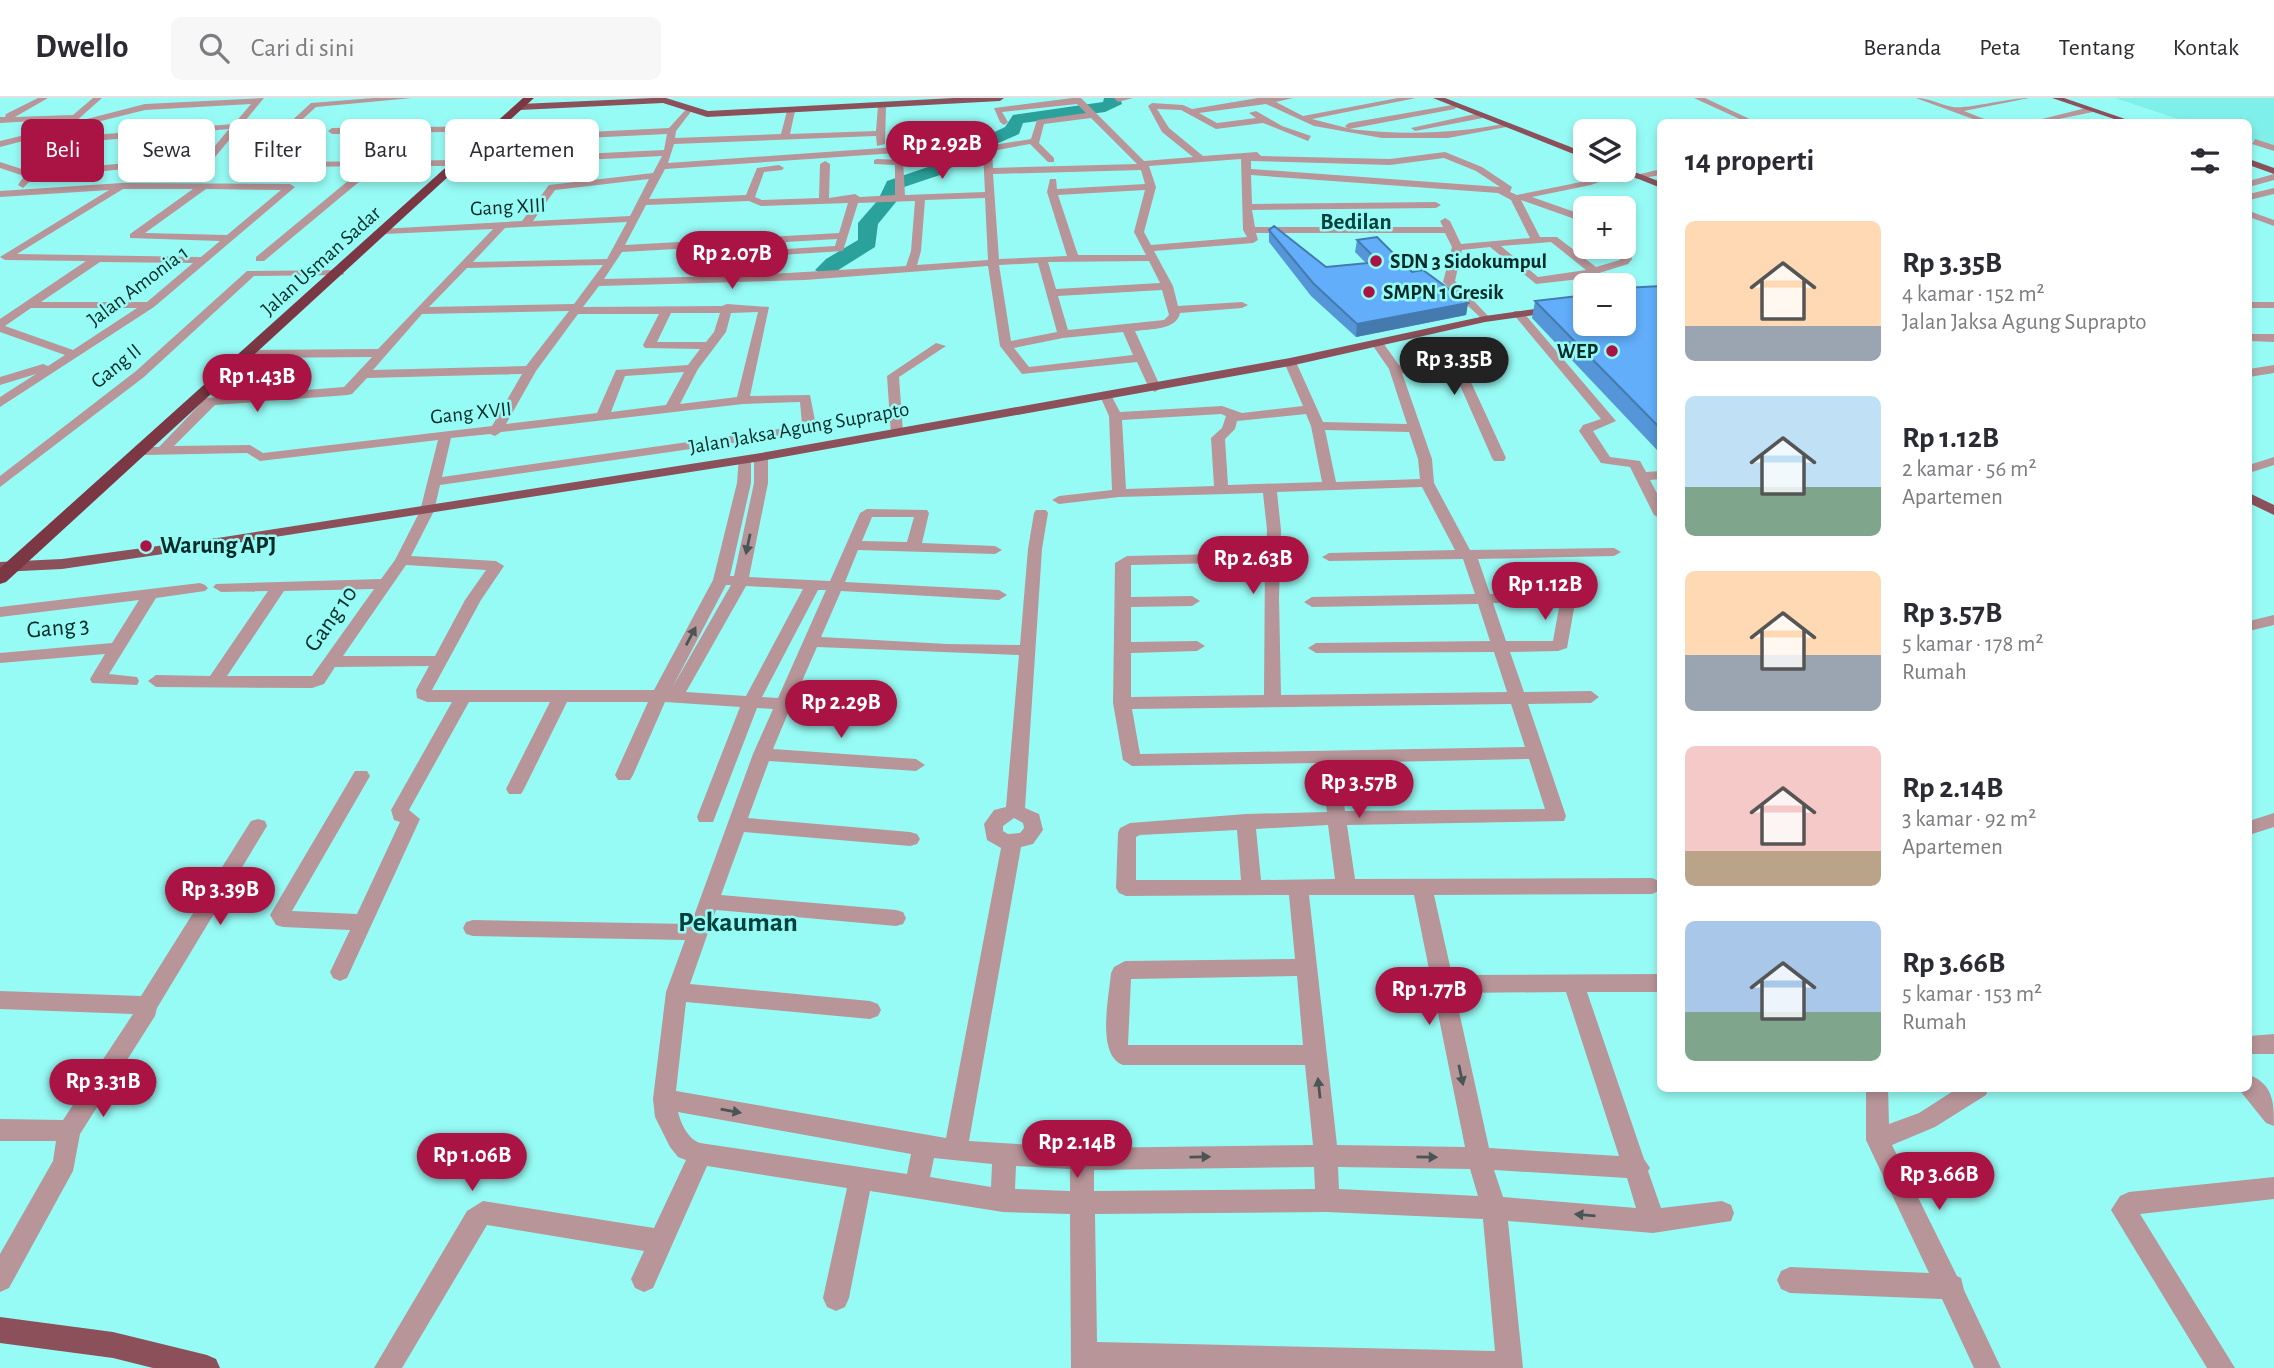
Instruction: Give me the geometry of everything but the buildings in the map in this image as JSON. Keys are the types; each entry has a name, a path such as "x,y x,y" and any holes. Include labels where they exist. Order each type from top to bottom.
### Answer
{"highway":[{"name":"Jalan Usman Sadar","path":"508,119 524,102"},
{"name":"Jalan Usman Sadar","path":"5,571 143,451 445,177"}],"main road":[{"path":"524,102 664,99 705,114 1000,98"},
{"path":"1437,98 1573,151"},
{"path":"2056,98 2120,119"},
{"path":"2252,163 2274,171"},
{"path":"1637,176 1657,184"},
{"name":"Jalan Jaksa Agung Suprapto","path":"5,571 427,511 744,460 1155,388 1290,362 1485,318 1573,307"},
{"path":"2252,499 2274,511"},
{"path":"0,1330 113,1345 194,1367"}],"street":[{"path":"1,120 44,98"},
{"path":"73,119 98,98"},
{"path":"145,107 155,98"},
{"path":"298,119 314,105 408,98"},
{"path":"1118,99 1129,98"},
{"path":"1192,112 1242,102 1289,98"},
{"path":"1304,118 1412,98"},
{"path":"1698,98 1745,119"},
{"path":"1924,99 1940,98"},
{"path":"1952,110 2025,98"},
{"path":"94,119 145,107 258,99"},
{"path":"242,119 258,99"},
{"path":"1924,99 1979,119"},
{"path":"1264,100 1304,118 1336,128 1381,134 1444,137 1508,126"},
{"path":"1242,102 1259,117 1308,138"},
{"path":"879,151 881,106"},
{"path":"1202,160 1164,131 1152,107 1171,106 1192,112 1216,126 1259,117 1279,108"},
{"path":"1245,157 1283,148 1336,128 1455,106"},
{"path":"1004,122 997,110 1083,107 1143,166 1151,187 1139,232 1167,286 1174,310 1173,321 1063,334 1006,346"},
{"path":"1034,141 1040,122 1083,107"},
{"path":"495,432 530,370 611,262 640,202 668,153 671,136 689,109"},
{"path":"2048,119 2090,110"},
{"path":"785,134 791,111"},
{"path":"1,120 77,116"},
{"path":"1381,134 1480,116"},
{"path":"2096,119 2109,116"},
{"path":"104,137 229,127"},
{"path":"332,131 445,129"},
{"path":"599,137 881,133"},
{"path":"104,169 193,161 212,155 229,134"},
{"path":"0,144 21,138"},
{"path":"661,166 954,147 987,149 1034,141"},
{"path":"1034,141 1053,165 1052,192 1073,258"},
{"path":"2255,142 2274,148"},
{"path":"1283,148 1357,149 1390,162"},
{"path":"987,149 994,262 1006,346 1026,371 1141,358"},
{"path":"599,156 668,153"},
{"path":"1245,157 1248,236"},
{"path":"987,171 1053,165 1143,166 1245,157 1390,162 1453,157 1520,197 1536,240"},
{"path":"750,198 761,170 825,164 899,162 899,190"},
{"path":"824,199 825,164"},
{"path":"0,165 21,172"},
{"path":"0,173 17,171"},
{"path":"1247,172 1500,190 1573,215"},
{"path":"1637,176 1657,174"},
{"path":"525,225 552,187 654,176"},
{"path":"2252,183 2274,177"},
{"path":"0,200 16,191 24,182"},
{"path":"260,259 353,182"},
{"path":"1520,197 1591,182"},
{"path":"5,255 122,186"},
{"path":"0,194 122,186 204,186"},
{"path":"204,186 134,236 232,237"},
{"name":"Jalan Amonia 1","path":"0,403 150,305 290,187 204,186"},
{"path":"1432,186 1436,205 1457,247 1450,282 1485,318"},
{"path":"1052,192 1151,187"},
{"path":"640,202 750,198 761,203 881,197 899,190 920,197 988,195"},
{"path":"2252,196 2274,191"},
{"path":"617,249 781,240 781,253 839,249 855,197"},
{"path":"911,267 916,251 920,197"},
{"path":"1248,207 1436,205"},
{"path":"2252,215 2274,223"},
{"name":"Gang XIII","path":"385,231 632,219"},
{"path":"167,450 164,448 211,401 346,391 365,374 419,310 501,227"},
{"path":"595,283 805,277 911,267 1151,253 1248,236 1450,230"},
{"path":"1457,247 1536,240 1557,241 1595,272"},
{"path":"729,279 736,243"},
{"path":"1492,244 1534,281 1573,277"},
{"path":"5,255 205,260"},
{"path":"72,357 0,326 97,259"},
{"path":"1042,259 1063,334"},
{"path":"1591,273 1626,259"},
{"path":"464,265 611,262"},
{"name":"Gang II","path":"0,483 140,374 251,273 339,273"},
{"path":"1053,293 1167,286"},
{"path":"29,304 150,305"},
{"path":"1174,310 1242,304"},
{"path":"2252,305 2274,305"},
{"path":"419,310 727,307 765,309 743,400"},
{"path":"671,408 692,368 720,332 727,307"},
{"path":"667,309 649,345 709,346"},
{"path":"1518,313 1609,421 1585,429 1606,460 1631,461 1657,507"},
{"path":"1130,328 1130,339 1155,388"},
{"path":"2252,338 2274,338"},
{"path":"1377,343 1395,369 1426,459 1427,482 1467,554 1556,816 1552,819 1339,818 1246,821 1131,830 1127,833 1125,885 1130,890 1652,886"},
{"path":"896,432 893,376 940,346"},
{"path":"250,354 383,353"},
{"path":"0,381 72,357"},
{"path":"1290,362 1318,426 1330,486"},
{"path":"602,418 620,373 692,368"},
{"path":"1395,369 1461,370 1499,457"},
{"path":"2252,373 2274,369"},
{"path":"365,374 530,370"},
{"path":"1106,396 1115,416 1119,493"},
{"name":"Gang XVII","path":"143,451 250,449 260,457 495,432 743,400 806,398 809,426 803,429 434,482"},
{"path":"1222,489 1218,438 1228,429 1231,418 1312,409"},
{"path":"1115,416 1222,410 1241,417"},
{"path":"1318,426 1414,428"},
{"name":"Gang 10","path":"156,681 312,682 331,662 402,560 427,511 445,437"},
{"path":"667,696 741,580 761,483 761,457"},
{"path":"624,775 667,696 721,580 744,483 744,460"},
{"path":"2252,467 2274,461"},
{"path":"1641,475 1657,475"},
{"path":"1059,500 1119,493 1427,482"},
{"path":"1269,488 1275,530 1273,701"},
{"path":"913,548 922,513 868,512 762,754 677,992 664,1099 667,1117 686,1149 700,1154 1003,1200 1327,1200 1494,1208 1653,1221 1722,1213"},
{"path":"955,1150 1012,843 1032,835 1035,824 1028,815 1015,811 1026,650 1041,513"},
{"path":"854,545 995,550"},
{"path":"1329,558 1614,552"},
{"path":"1273,557 1123,563 1122,703 1132,760 1534,753"},
{"path":"402,560 496,566 439,661 423,694 667,696 751,702 785,699 865,700"},
{"path":"1316,648 1553,647 1561,644 1572,575"},
{"path":"721,580 999,595"},
{"path":"221,587 385,584"},
{"path":"706,817 751,702 813,585"},
{"path":"215,681 279,586"},
{"path":"0,612 200,588"},
{"path":"131,681 98,679 152,592"},
{"path":"1312,602 1567,597"},
{"path":"1121,602 1192,601"},
{"path":"2252,624 2274,620"},
{"path":"810,642 1026,650"},
{"path":"1122,648 1197,646"},
{"name":"Gang 3","path":"0,658 119,648"},
{"path":"331,662 439,661"},
{"path":"340,972 411,820 401,815 400,810 464,695"},
{"path":"515,789 561,696"},
{"path":"1122,703 1591,697"},
{"path":"762,754 916,765"},
{"path":"1329,757 1346,888"},
{"path":"361,776 280,915 283,919 365,922"},
{"path":"2252,827 2274,820"},
{"path":"1246,821 1252,889"},
{"path":"736,824 911,839"},
{"path":"0,1279 65,1163 69,1131 258,826"},
{"path":"1082,1159 1083,1362 1510,1366 1494,1208 1479,1158 1423,888"},
{"path":"1298,889 1327,1200"},
{"path":"709,902 896,918"},
{"path":"473,928 699,932"},
{"path":"1306,967 1123,971 1117,1047 1124,1055 1315,1055"},
{"path":"1442,984 1657,983"},
{"path":"1574,984 1638,1168 1653,1221"},
{"path":"677,992 870,1010"},
{"path":"0,1000 146,1008"},
{"path":"2252,1045 2274,1044"},
{"path":"2252,1089 2274,1116"},
{"path":"1877,1092 1878,1140 1952,1287 1988,1368"},
{"path":"1878,1140 1927,1120 1972,1092"},
{"path":"664,1099 925,1146 1004,1154 1082,1159 1325,1156 1479,1158 1638,1168"},
{"path":"0,1130 69,1131"},
{"path":"916,1185 925,1146"},
{"path":"644,1279 700,1154"},
{"path":"1003,1200 1004,1154"},
{"path":"836,1298 861,1178"},
{"path":"2222,1368 2123,1210 2129,1203 2274,1188"},
{"path":"387,1368 476,1219 483,1213 660,1241"},
{"path":"1790,1280 1952,1287"}],"shaded area":[{"path":"2115,98 2274,98 2274,145 2252,141 2252,119 2178,119"}],"waterway":[{"path":"825,270 868,243 868,223 887,202 893,185 934,171 958,155 958,146 988,141 1013,130 1014,122 1019,119 1105,107 1114,104 1112,98"}],"place":[{"name":"SDN 3 Sidokumpul","path":"1376,261"},
{"name":"SMPN 1 Gresik","path":"1369,292"},
{"name":"WEP","path":"1612,351"},
{"name":"Warung APJ","path":"146,546"}],"district":[{"name":"Bedilan","path":"1356,222"},
{"name":"Pekauman","path":"738,923"}]}
